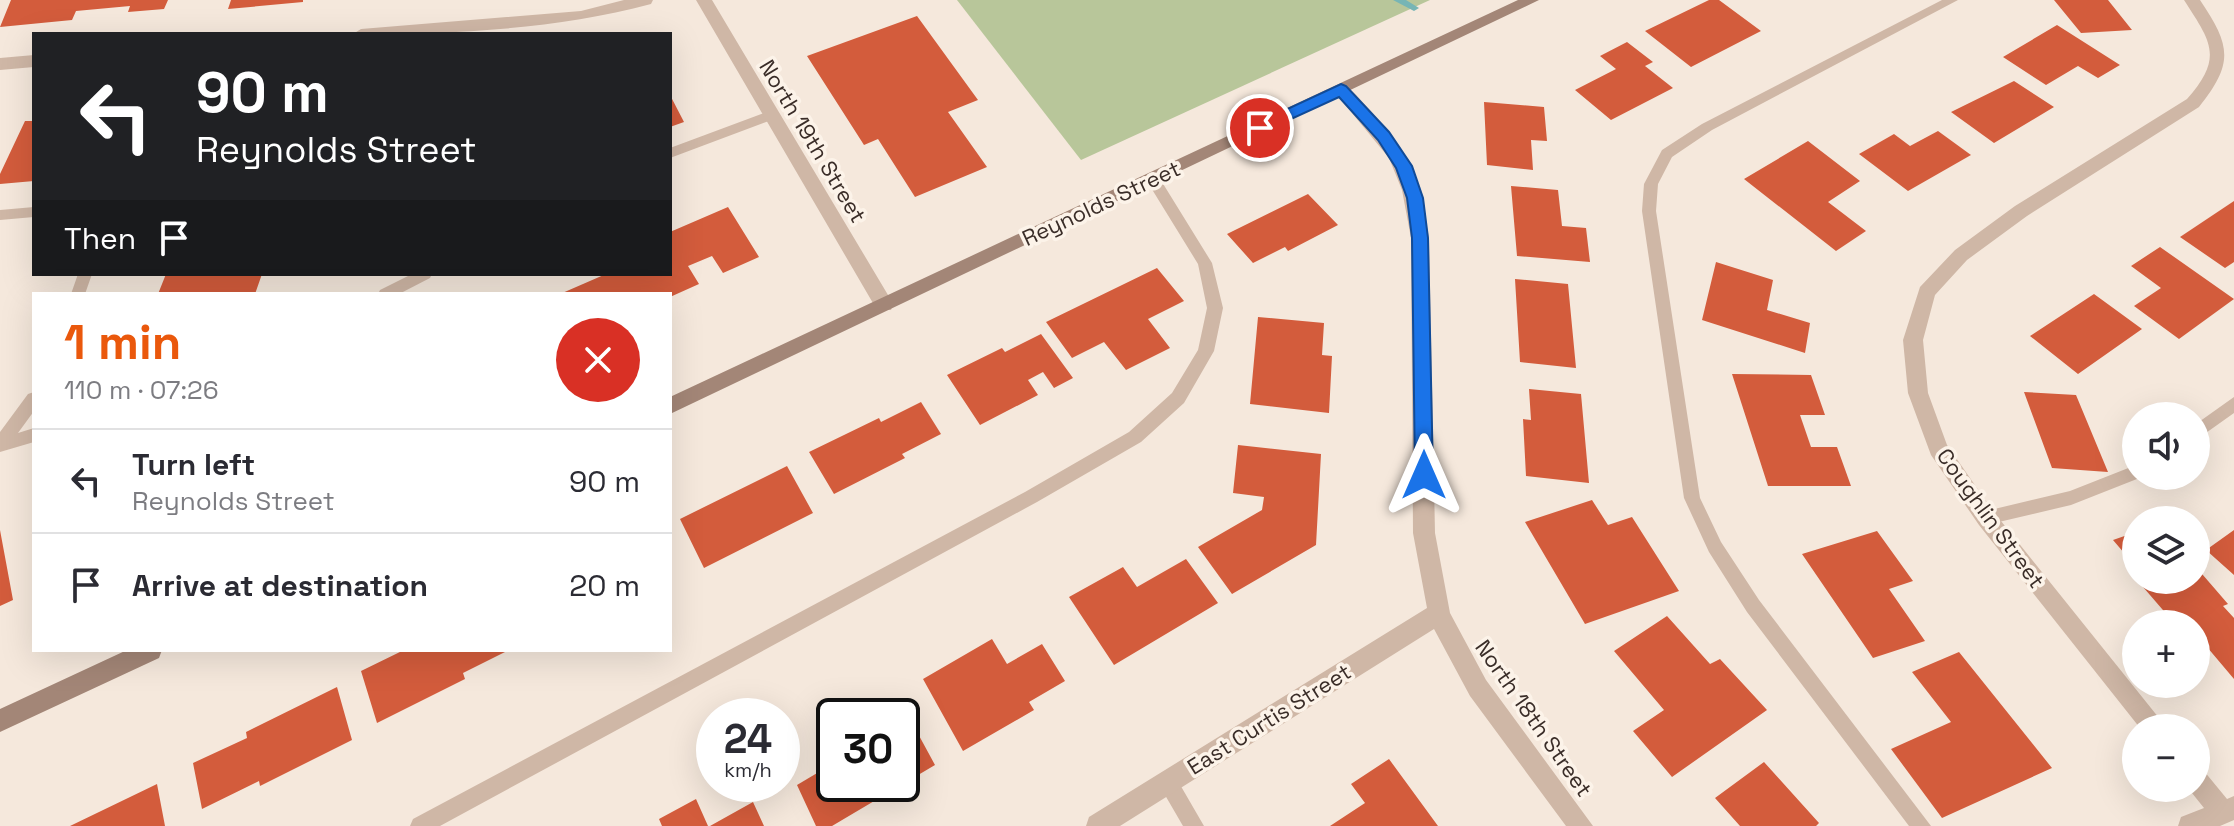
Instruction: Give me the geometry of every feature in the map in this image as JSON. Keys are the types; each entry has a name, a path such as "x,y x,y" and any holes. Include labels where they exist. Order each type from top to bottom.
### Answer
{"main road":[{"name":"Reynolds Street","path":"672,405 1531,0"},
{"path":"0,721 147,652"}],"street":[{"path":"385,32 581,16 645,0"},
{"name":"North 19th Street","path":"704,0 884,305"},
{"name":"Coughlin Street","path":"2144,714 1986,518 1938,449 1918,393 1913,340 1927,292 1961,255 2021,211 2193,103 2214,84 2224,64 2226,42 2192,0"},
{"path":"0,64 32,61"},
{"name":"North 18th Street","path":"1341,90 1383,136 1404,166 1415,198 1421,283 1424,533 1439,613 1446,632 1478,688 1581,826"},
{"name":"East Curtis Street","path":"1098,826 1439,613"},
{"path":"2190,826 2228,810 2210,793"}],"lane":[{"path":"1921,826 1753,606 1715,547 1692,498 1649,211 1651,184 1667,154 1707,127 1952,0"},
{"path":"672,152 772,115"},
{"path":"420,826 1031,497 1135,437 1178,398 1206,351 1215,308 1205,263 1152,178"},
{"path":"0,215 32,212"},
{"path":"389,292 418,276"},
{"path":"1,444 32,402"},
{"path":"2210,422 2234,404"},
{"path":"1,444 32,436"},
{"path":"1986,518 2071,498 2122,478"},
{"path":"1168,783 1194,826"}],"green space":[{"path":"957,0 1430,0 1081,160"}],"building":[{"path":"11,0 168,0 164,9 128,12 130,6 76,11 72,20 0,27"},
{"path":"231,0 303,0 303,2 228,9"},
{"path":"1709,0 1719,0 1761,31 1691,67 1645,31"},
{"path":"2054,0 2108,0 2132,30 2081,33"},
{"path":"917,16 978,100 948,112 987,167 915,197 878,139 864,145 807,56"},
{"path":"2057,25 2120,65 2098,78 2078,66 2046,85 2003,57"},
{"path":"1627,42 1653,62 1645,66 1673,88 1611,120 1575,90 1616,69 1600,56"},
{"path":"2014,81 2054,107 1994,143 1951,112"},
{"path":"672,99 684,122 672,126"},
{"path":"1484,102 1544,107 1547,141 1531,140 1533,170 1487,165"},
{"path":"25,121 32,121 32,181 0,184 0,174"},
{"path":"1938,131 1971,155 1908,191 1859,154 1894,134 1910,146"},
{"path":"1808,141 1860,181 1828,202 1866,231 1836,251 1744,179"},
{"path":"1511,186 1558,190 1562,226 1586,228 1590,262 1517,256"},
{"path":"1308,194 1338,225 1288,251 1285,247 1253,263 1227,234"},
{"path":"2234,201 2234,262 2225,268 2180,237"},
{"path":"728,207 759,257 723,273 712,256 688,266 699,284 672,296 672,292 565,292 601,276 672,276 672,231"},
{"path":"2160,247 2234,299 2179,339 2134,306 2161,288 2131,266"},
{"path":"1716,262 1773,280 1767,310 1810,323 1805,353 1702,320"},
{"path":"1157,268 1184,301 1148,319 1170,348 1126,370 1104,342 1072,358 1046,322"},
{"path":"165,276 261,276 256,292 159,292"},
{"path":"1515,279 1568,284 1576,368 1520,362"},
{"path":"2094,294 2142,329 2078,374 2030,336"},
{"path":"1258,317 1324,323 1322,355 1332,356 1329,413 1250,404"},
{"path":"1041,334 1073,378 1054,388 1043,372 1028,380 1038,395 980,425 947,375 1002,348 1005,352"},
{"path":"1732,374 1811,375 1825,415 1800,415 1811,447 1837,447 1851,486 1768,486"},
{"path":"1529,389 1581,394 1589,483 1526,476 1523,419 1531,420"},
{"path":"2024,392 2076,395 2108,472 2052,468"},
{"path":"921,402 941,434 902,454 905,458 834,494 809,452 879,418 881,422"},
{"path":"1238,445 1321,454 1316,545 1232,594 1198,547 1262,510 1264,497 1233,493"},
{"path":"787,466 813,513 704,568 680,519"},
{"path":"1592,500 1608,525 1632,517 1679,591 1585,624 1525,522"},
{"path":"0,530 13,600 0,606"},
{"path":"2234,530 2234,575 2210,554 2210,547"},
{"path":"1877,531 1913,581 1889,589 1925,641 1873,658 1802,554"},
{"path":"2122,537 2122,551 2113,540"},
{"path":"1186,559 1218,603 1114,665 1069,597 1123,567 1137,587"},
{"path":"2210,583 2228,604 2223,606 2234,618 2234,679 2210,651 2210,610 2163,610 2149,594 2210,594"},
{"path":"1667,616 1710,664 1720,659 1767,710 1672,777 1633,731 1664,710 1614,651"},
{"path":"992,639 1007,664 1042,644 1065,681 1029,702 1034,710 963,751 923,679"},
{"path":"400,652 505,652 463,673 465,679 377,723 361,671"},
{"path":"1959,652 2052,768 1942,818 1891,749 1951,722 1912,672"},
{"path":"337,687 352,740 260,786 259,781 202,809 193,763 247,738 246,732"},
{"path":"920,737 935,765 920,774"},
{"path":"1389,759 1438,826 1330,826 1365,803 1351,784"},
{"path":"1764,762 1819,823 1816,826 1740,826 1715,798"},
{"path":"816,774 816,802 873,802 832,826 816,826 800,791 800,783"},
{"path":"157,784 165,826 70,826"},
{"path":"696,799 708,826 662,826 659,819"},
{"path":"753,802 764,826 710,826"}],"waterway":[{"path":"1398,0 1414,8"}],"route":[{"path":"1260,128 1341,90 1383,136 1404,166 1415,198 1420,238 1424,475"}]}
